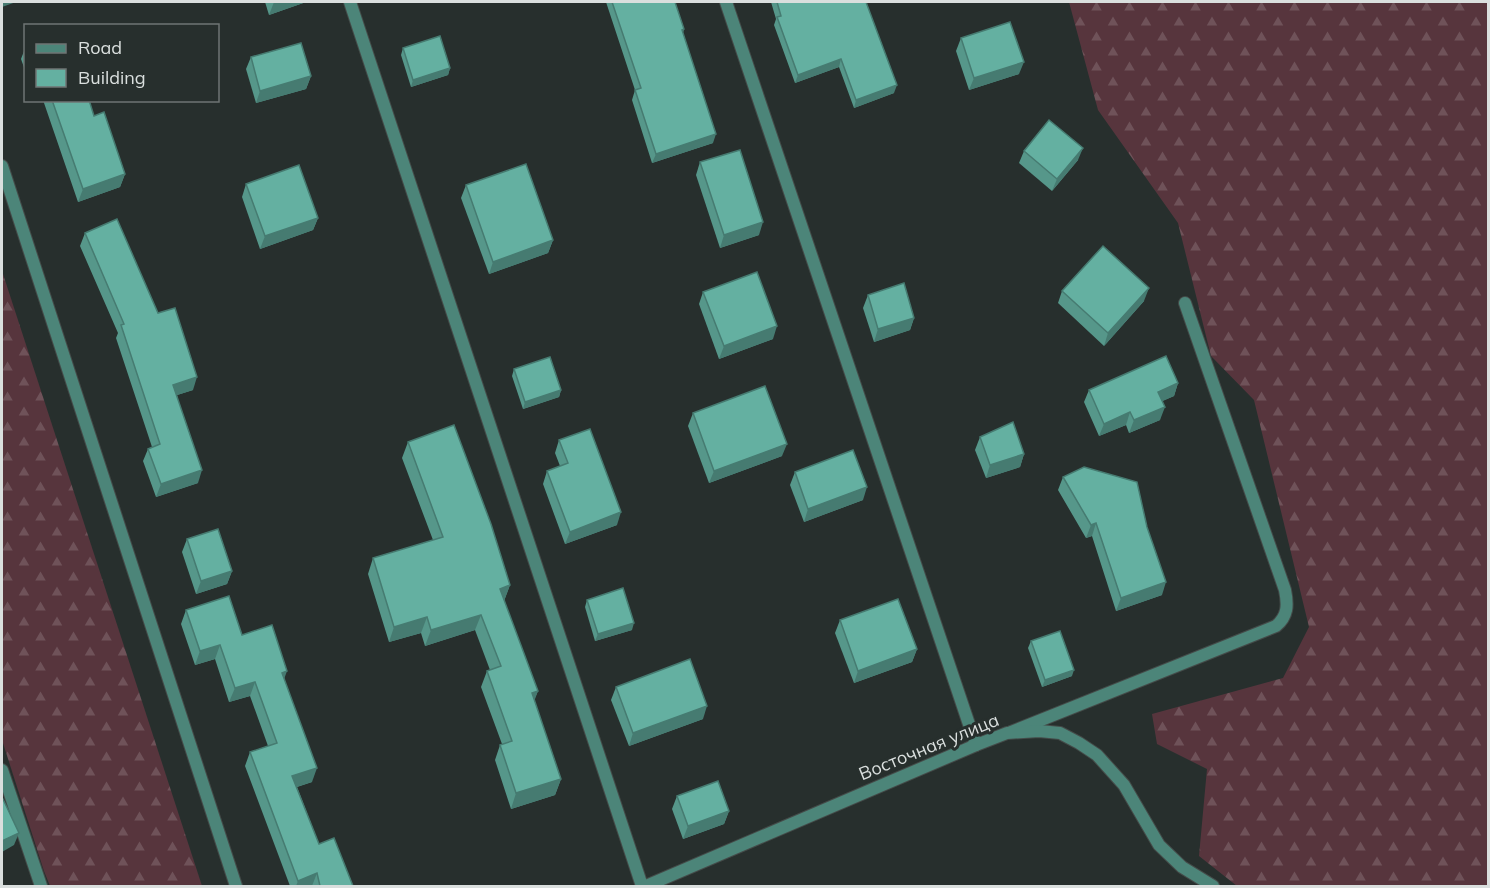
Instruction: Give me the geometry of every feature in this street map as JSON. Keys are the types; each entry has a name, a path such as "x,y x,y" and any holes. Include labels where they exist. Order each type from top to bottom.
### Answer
{"street":[{"path":"350,2 644,886"},
{"path":"726,2 976,745"},
{"path":"2,166 236,886"},
{"path":"1007,733 1276,626 1287,612 1286,590 1185,303"},
{"name":"Восточная улица","path":"644,886 976,745 1007,733 1039,731 1060,733 1097,755 1124,785 1159,844 1182,867 1213,886"},
{"path":"2,770 41,886"}],"green space":[{"path":"1069,2 1488,2 1488,886 1237,886 1199,856 1207,769 1157,744 1152,714 1283,678 1309,627 1254,400 1211,356 1178,223 1098,110"},
{"path":"2,271 202,886 50,886 44,871 2,740"}],"building":[{"path":"612,2 675,2 716,134 656,154 635,90 641,88"},
{"path":"777,2 866,2 897,85 856,100 841,59 798,75 777,17 781,16"},
{"path":"1010,22 1024,62 974,78 961,38"},
{"path":"440,36 450,68 413,80 403,48"},
{"path":"301,43 311,76 260,91 251,57"},
{"path":"53,102 90,102 94,116 104,112 125,174 83,189"},
{"path":"1049,120 1083,148 1057,179 1024,151"},
{"path":"740,150 763,222 724,235 700,162"},
{"path":"526,164 553,240 493,262 466,185"},
{"path":"299,165 318,218 265,236 246,184"},
{"path":"117,219 158,313 175,308 197,377 173,385 202,470 161,484 148,449 160,444 121,325 124,324 85,233"},
{"path":"1103,246 1149,288 1108,333 1062,291"},
{"path":"757,272 777,326 724,346 703,292"},
{"path":"904,283 914,318 878,329 868,295"},
{"path":"1166,356 1178,383 1158,392 1165,407 1134,420 1130,412 1104,424 1089,390"},
{"path":"550,357 561,390 525,402 514,369"},
{"path":"765,386 787,444 714,471 693,413"},
{"path":"1013,422 1024,454 990,465 980,437"},
{"path":"454,425 491,524 510,585 500,589 538,691 532,693 561,779 516,793 500,745 512,741 487,671 501,666 481,615 431,630 427,617 394,627 373,558 443,537 408,442"},
{"path":"590,429 621,512 570,532 547,471 568,463 559,440"},
{"path":"853,450 867,487 808,509 795,472"},
{"path":"1084,467 1137,482 1147,527 1166,582 1121,598 1096,523 1091,525 1063,477"},
{"path":"218,529 232,571 201,581 187,539"},
{"path":"623,588 634,623 598,634 587,600"},
{"path":"229,596 242,635 272,625 287,671 282,673 317,768 292,776 319,844 334,838 353,886 320,886 317,873 298,881 250,752 277,743 255,682 235,688 220,645 200,651 186,610"},
{"path":"898,599 917,649 858,671 840,620"},
{"path":"1060,631 1074,670 1045,680 1031,641"},
{"path":"690,659 707,706 633,733 616,687"},
{"path":"718,781 729,811 688,826 677,796"},
{"path":"2,797 19,833 2,841"}]}
